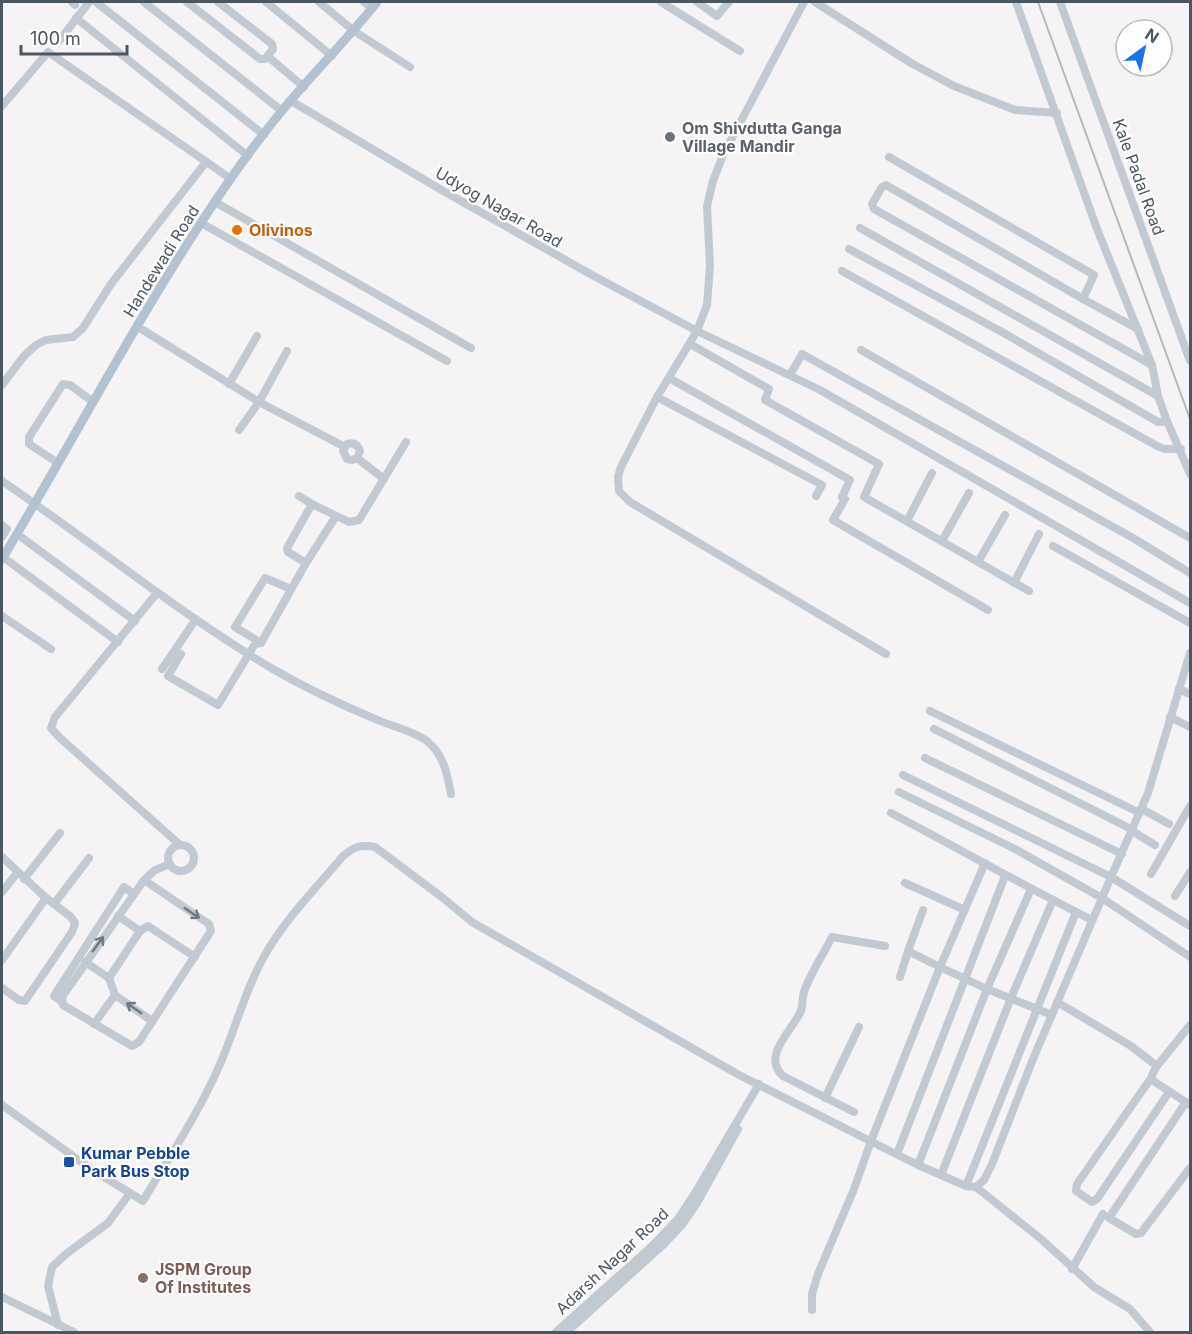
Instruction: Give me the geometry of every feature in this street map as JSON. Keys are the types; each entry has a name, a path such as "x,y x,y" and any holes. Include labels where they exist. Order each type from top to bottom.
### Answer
{"main road":[{"name":"Handewadi Road","path":"3,554 35,504 93,401 215,202 282,111 354,31 371,4"}],"street":[{"path":"60,39 89,2"},
{"path":"96,2 264,135"},
{"path":"144,2 282,111"},
{"path":"187,2 260,59 265,59 273,49 272,44 218,2"},
{"path":"266,2 332,56"},
{"path":"319,2 354,31 410,67"},
{"path":"662,2 740,51"},
{"path":"697,2 717,16 729,2"},
{"path":"804,2 723,155 707,206 710,291 707,305 697,331 657,397 621,467 618,484 623,497 886,654"},
{"path":"815,2 911,63 954,86 1015,110 1057,113"},
{"path":"1016,2 1098,229 1152,365 1158,396 1167,421 1191,474"},
{"name":"Kale Padal Road","path":"1060,2 1191,361"},
{"path":"76,18 248,156"},
{"path":"2,105 48,52 231,179"},
{"path":"272,60 304,87"},
{"name":"Udyog Nagar Road","path":"291,101 445,192 582,269 697,331 820,390 1191,603"},
{"path":"889,157 1094,275 1083,299"},
{"path":"2,385 24,356 36,345 46,340 73,337 84,328 111,284 206,162"},
{"path":"1138,329 886,185 882,187 872,204 874,209 1152,365"},
{"path":"215,202 471,348"},
{"path":"201,223 447,361"},
{"path":"860,228 1158,396"},
{"path":"849,249 1011,337 1158,422 1167,421"},
{"path":"842,271 1159,447 1181,449"},
{"path":"138,327 259,402 345,447"},
{"path":"229,384 257,336"},
{"path":"690,344 769,389 765,400 879,464 864,497 1029,591"},
{"path":"861,350 1191,538"},
{"path":"239,430 259,402 287,351"},
{"path":"790,375 802,354 1191,573"},
{"path":"669,378 850,480 842,497 845,499 833,520 988,610"},
{"path":"58,463 29,444 29,437 63,384 70,385 93,401"},
{"path":"657,397 822,485 816,496"},
{"path":"299,495 349,522 359,520 406,442"},
{"path":"350,443 358,446 360,454 357,458 347,459 344,454 345,447 350,443"},
{"path":"357,458 384,479"},
{"path":"907,521 932,473"},
{"path":"2,481 157,593 249,654 324,698 424,739 440,755 446,768 451,794"},
{"path":"942,541 969,493"},
{"path":"306,563 288,552 287,548 312,504"},
{"path":"978,562 1005,515"},
{"path":"261,644 306,563 336,516"},
{"path":"2,525 7,529 2,537"},
{"path":"17,534 135,621"},
{"path":"1014,583 1039,534"},
{"path":"1053,546 1191,623"},
{"path":"3,554 118,642"},
{"path":"261,644 235,627 265,578 291,589"},
{"path":"157,593 57,713 51,723 51,728 180,845 189,848 194,861 191,866 183,870 178,870 170,864 171,850 180,845"},
{"path":"2,616 51,649"},
{"path":"162,669 196,619"},
{"path":"181,654 168,676 218,705 255,644 261,644"},
{"path":"976,1187 984,1180 992,1164 1057,1002 1141,811 1190,657"},
{"path":"1179,689 1191,694"},
{"path":"930,711 1169,824"},
{"path":"1170,717 1191,727"},
{"path":"934,729 1132,830 1155,845"},
{"path":"925,758 1122,854"},
{"path":"903,775 1111,877 1191,926"},
{"path":"899,792 1016,849 1102,898 1191,957"},
{"path":"1151,874 1191,806"},
{"path":"891,813 1005,876 1092,920"},
{"path":"24,879 60,833"},
{"path":"2,1105 143,1202 188,1126 220,1062 250,982 270,946 353,848 359,845 375,847 444,898 472,922 761,1085 941,1176 966,1186 976,1187 1041,1239 1094,1287 1130,1310 1150,1332"},
{"path":"2,857 17,873 75,923 72,932 25,1001 19,1000 2,988"},
{"path":"54,904 89,858"},
{"path":"812,1310 812,1294 818,1274 854,1189 870,1141 940,967 985,863"},
{"path":"61,1001 85,962 144,880 155,870 170,864"},
{"path":"1175,896 1191,872"},
{"path":"2,892 17,873"},
{"path":"897,1154 1005,876"},
{"path":"134,894 124,887 54,996 63,1005 132,1046 139,1042 195,957 211,928 144,880"},
{"path":"905,884 965,910"},
{"path":"918,1165 987,989 1031,889"},
{"path":"2,960 46,898"},
{"path":"941,1176 1011,998 1053,900"},
{"path":"900,977 923,910"},
{"path":"966,1186 1076,912"},
{"path":"118,916 140,931"},
{"path":"109,978 140,931 148,926 195,957"},
{"path":"854,1112 783,1076 776,1070 774,1064 782,1039 801,1010 804,992 832,938 885,946"},
{"path":"908,951 987,989 1052,1015"},
{"path":"85,962 109,978 115,995 152,1021"},
{"path":"94,1024 115,995"},
{"path":"1057,1002 1131,1046 1158,1066"},
{"path":"825,1098 859,1027"},
{"path":"1169,1092 1096,1199 1092,1202 1076,1191 1077,1184 1158,1066 1190,1027"},
{"path":"1151,1078 1169,1092 1189,1103 1109,1218 1136,1234 1142,1233 1191,1168"},
{"name":"Adarsh Nagar Road","path":"556,1332 651,1248 678,1219 761,1085"},
{"name":"Adarsh Nagar Road","path":"567,1332 664,1244 682,1224 697,1203 761,1085"},
{"path":"807,1108 814,1093"},
{"path":"58,1325 48,1286 52,1267 108,1223 130,1193"},
{"path":"1072,1269 1103,1214"},
{"path":"2,1297 74,1332"}],"railway":[{"path":"1038,2 1190,419"}],"place":[{"name":"Om Shivdutta Ganga Village Mandir","path":"670,137"},
{"name":"Olivinos","path":"237,230"},
{"name":"Kumar Pebble Park Bus Stop","path":"69,1162"},
{"name":"JSPM Group Of Institutes","path":"143,1278"}]}
